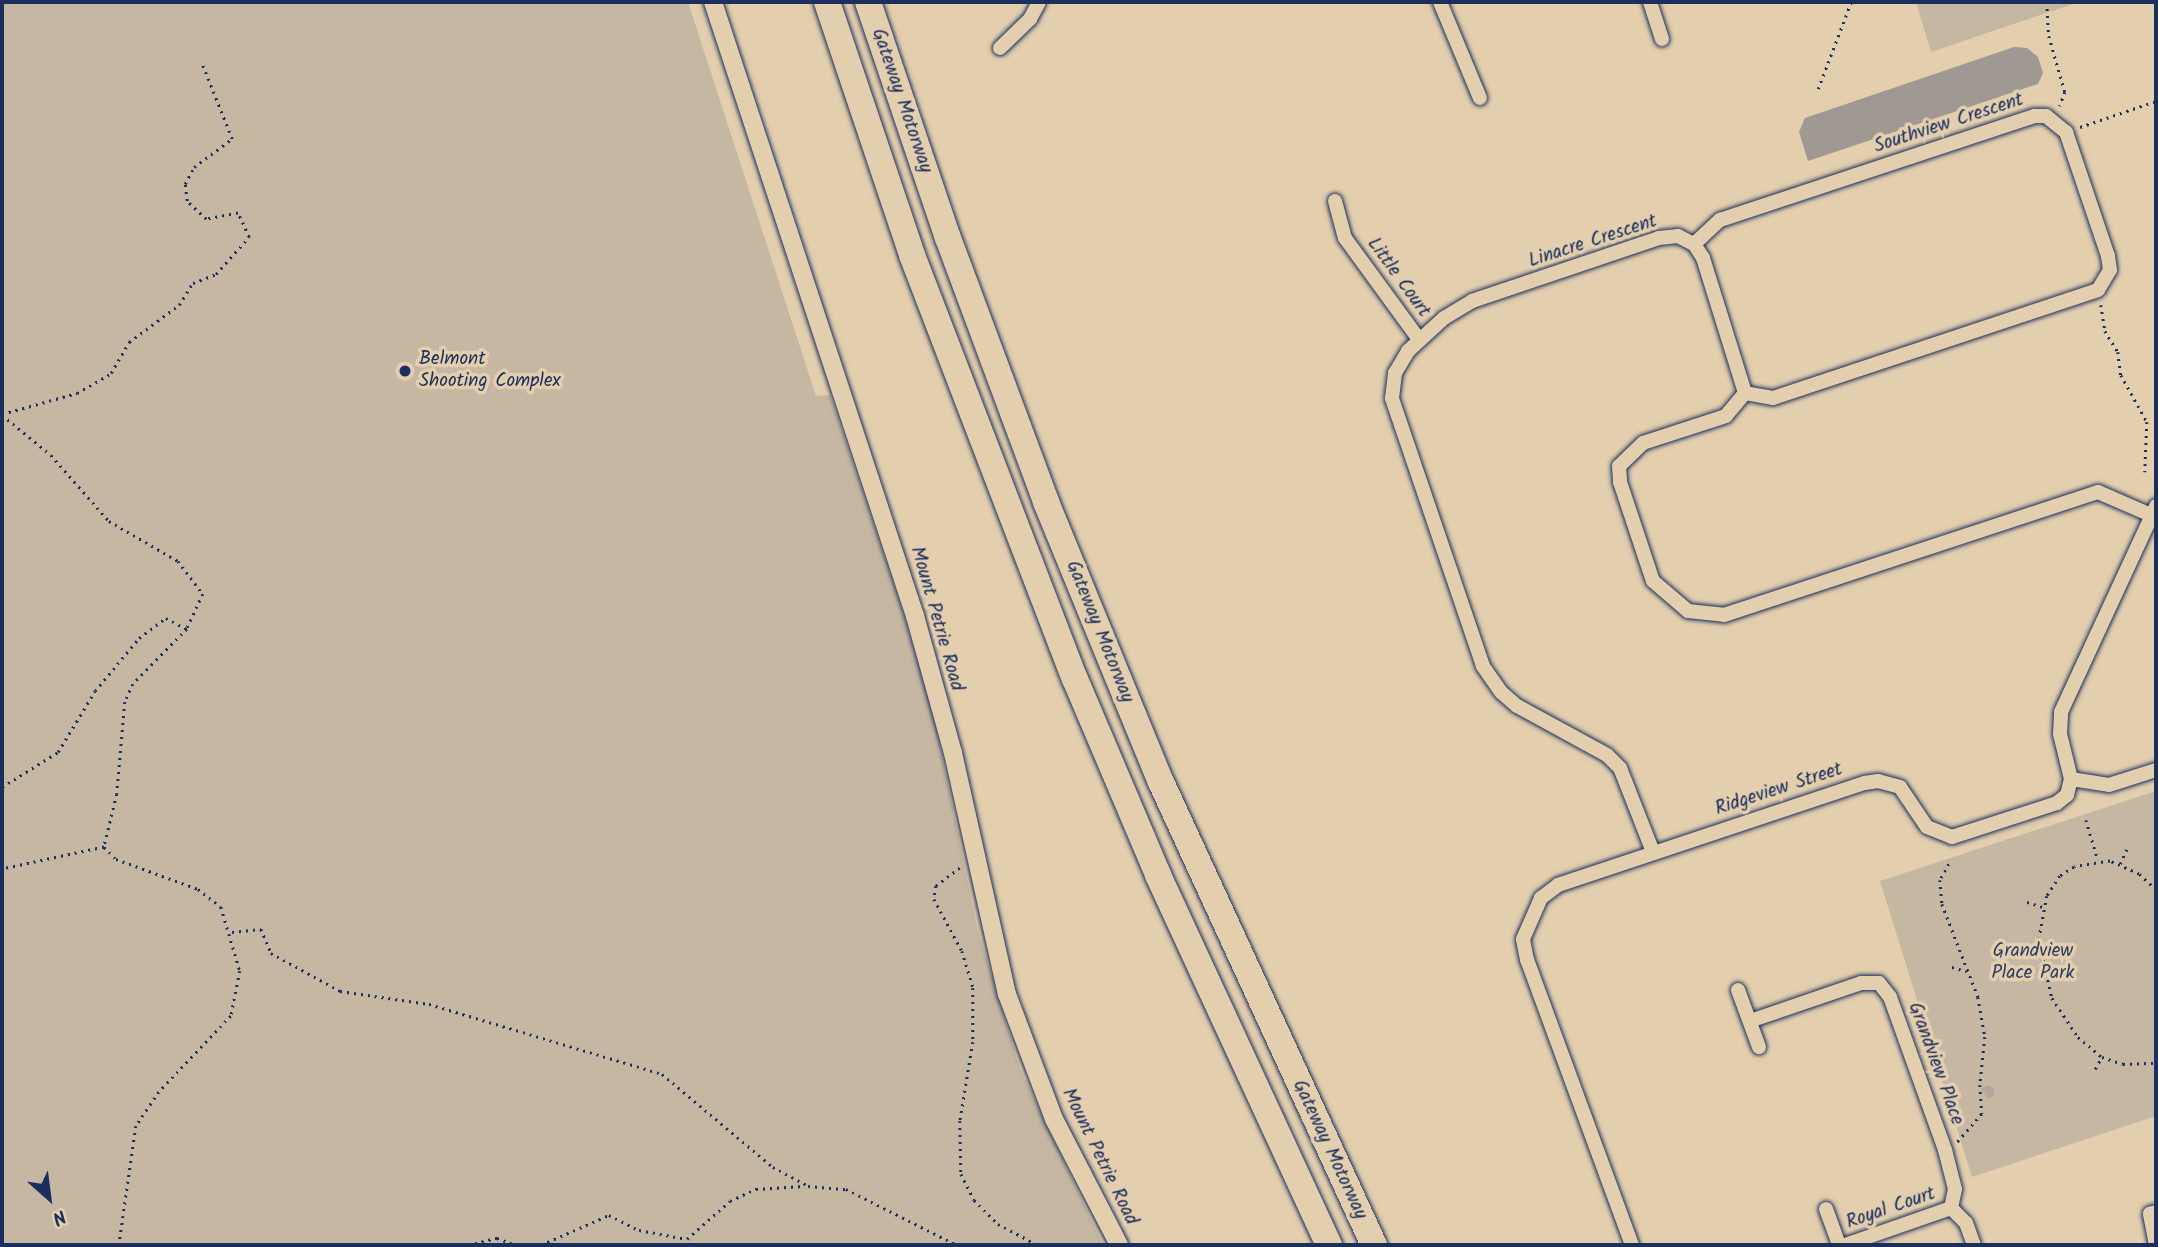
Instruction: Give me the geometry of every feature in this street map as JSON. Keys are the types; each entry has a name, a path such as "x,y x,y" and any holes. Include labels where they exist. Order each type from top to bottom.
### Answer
{"highway":[{"name":"Gateway Motorway","path":"827,2 912,255 1070,667 1164,888 1329,1245"},
{"name":"Gateway Motorway","path":"868,2 953,250 1051,515 1167,795 1374,1245"}],"street":[{"name":"Mount Petrie Road","path":"713,2 915,616 953,753 975,862 1007,994 1054,1119 1119,1245"},
{"path":"1000,48 1030,19 1039,2"},
{"path":"1440,2 1480,97"},
{"path":"1650,2 1662,39"},
{"name":"Southview Crescent","path":"1694,244 1720,220 2035,116 2046,116 2066,132 2108,256 2110,270 2098,290 1773,398 1745,393"},
{"name":"Little Court","path":"1335,201 1345,238 1418,338"},
{"name":"Linacre Crescent","path":"1653,852 1620,768 1607,755 1517,706 1501,692 1483,666 1392,398 1395,373 1418,338 1472,301 1659,238 1678,236 1694,244"},
{"path":"1694,244 1703,258 1745,393 1726,416 1643,443 1619,466 1620,482 1653,581 1669,599 1688,611 1724,615 2098,492 2154,511 2061,712 2060,734 2071,779 2109,785 2156,769"},
{"name":"Ridgeview Street","path":"1632,1245 1523,939 1541,898 1558,885 1653,852 1878,781 1900,787 1927,827 1952,837 2057,803 2067,795 2071,779"},
{"name":"Grandview Place","path":"1750,1021 1861,983 1880,983 1890,997 1945,1150 1955,1189 1951,1209"},
{"path":"1738,990 1759,1047"},
{"name":"Royal Court","path":"1826,1209 1839,1245"},
{"path":"1951,1209 1966,1223 1974,1245"},
{"name":"Royal Court","path":"1845,1245 1951,1209"},
{"path":"2156,1212 2150,1214 2156,1245"}],"path":[{"path":"1818,89 1851,2"},
{"path":"2047,2 2049,36 2066,92 2060,108"},
{"path":"2,414 76,393 111,373 129,342 179,305 193,283 216,274 249,237 238,212 206,219 187,201 185,184 194,167 232,139 202,64"},
{"path":"2078,128 2156,101"},
{"path":"2101,305 2105,331 2118,352 2121,375 2147,422 2145,472"},
{"path":"2,414 51,455 109,521 178,561 200,586 203,594 187,629 133,684 125,702 117,794 104,847"},
{"path":"2,786 58,752 95,691 139,638 166,618 187,629"},
{"path":"2086,820 2098,861"},
{"path":"2120,864 2128,846"},
{"path":"2,869 104,847 127,864 198,889 221,907 232,932 240,971 231,1016 159,1092 136,1126 119,1245"},
{"path":"2156,890 2120,864 2098,861 2060,876 2043,907 2039,940 2049,990 2071,1028 2102,1057 2123,1064 2156,1063"},
{"path":"975,862 946,874 936,886 934,899 962,951 973,988 973,1042 960,1121 961,1174 974,1200 998,1224 1038,1245"},
{"path":"1945,1150 1967,1136 1982,1114 1983,1018 1940,892 1940,880 1949,864"},
{"path":"2027,902 2043,907"},
{"path":"232,932 261,929 271,953 340,991 429,1004 662,1074 773,1167 808,1186"},
{"path":"1952,967 1966,971"},
{"path":"2095,1069 2102,1057"},
{"path":"541,1245 609,1215 639,1230 687,1239 730,1201 756,1189 808,1186 846,1189 957,1245"},
{"path":"468,1245 497,1238 516,1245"}],"green space":[{"name":"Belmont Shooting Complex","path":"2,2 688,2 816,396 830,395 903,612 934,716 977,928 1020,1069 1103,1245 2,1245"},
{"path":"1916,2 2076,2 2076,3 1931,52"},
{"name":"Grandview Place Park","path":"2156,791 2156,1116 1972,1177 1880,881"}],"shaded area":[{"path":"2014,47 2027,48 2038,57 2043,73 2038,84 1808,161 1799,132 1805,118"}],"building":[{"path":"1987,1085 1994,1088 1994,1095 1988,1099 1981,1089"}],"place":[{"name":"Belmont Shooting Complex","path":"405,371"}]}
